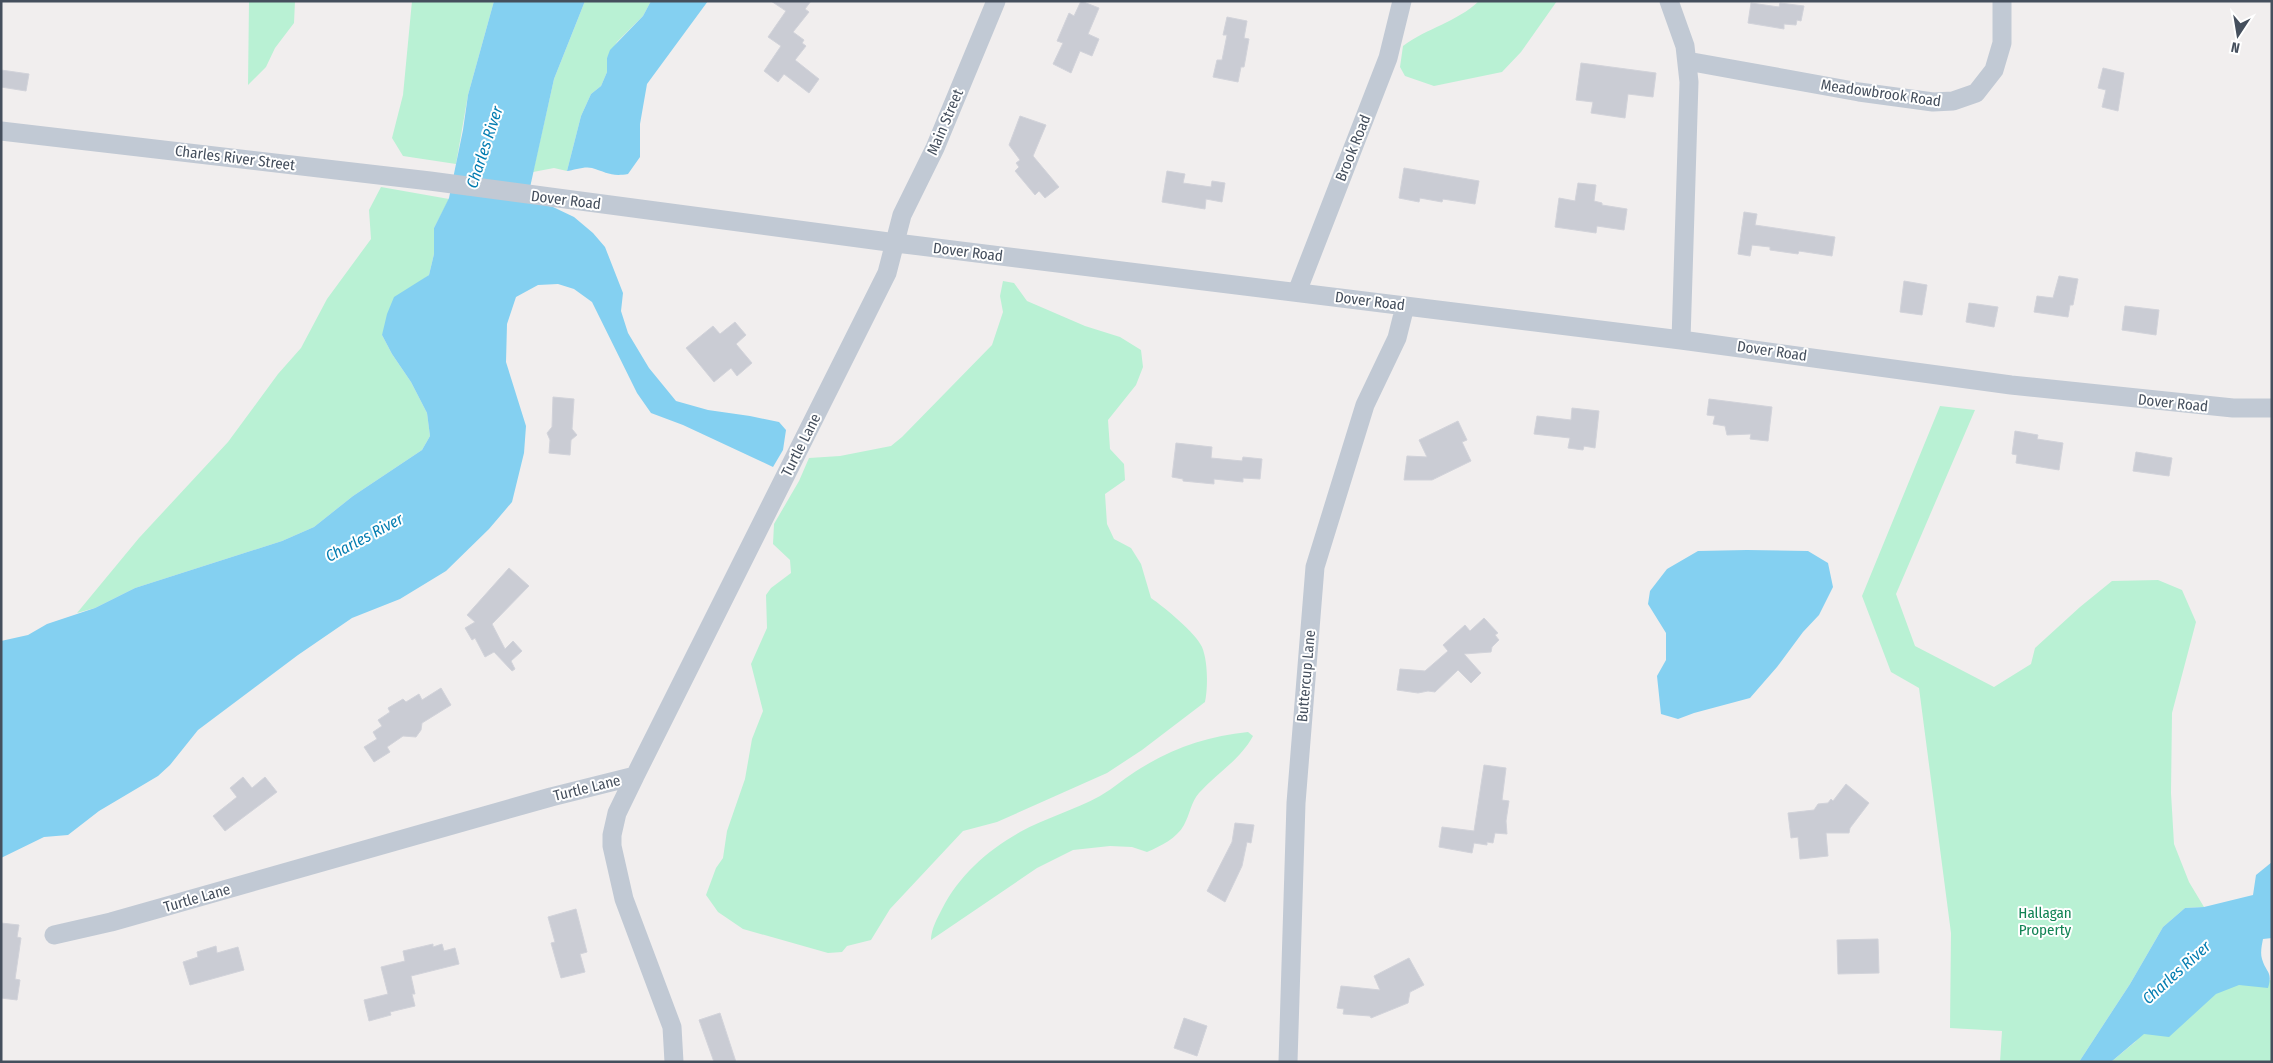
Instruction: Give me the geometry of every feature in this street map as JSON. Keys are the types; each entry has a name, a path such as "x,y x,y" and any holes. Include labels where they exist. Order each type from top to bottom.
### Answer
{"street":[{"name":"Main Street","path":"896,243 902,215 934,148 996,1"},
{"name":"Brook Road","path":"1297,292 1388,58 1402,1"},
{"path":"1669,1 1681,30 1687,60 1689,104 1681,340"},
{"name":"Meadowbrook Road","path":"1687,60 1859,92 1933,102 1953,101 1976,93 1987,82 1994,70 2002,43 2002,1"},
{"name":"Charles River Street","path":"1,131 468,187"},
{"name":"Dover Road","path":"468,187 896,243 1681,340 2067,392 2233,408 2272,408"},
{"name":"Turtle Lane","path":"54,935 111,922 551,797 635,776 887,273 896,243"},
{"name":"Buttercup Lane","path":"1288,1062 1296,803 1315,567 1365,405 1397,338 1406,306"},
{"path":"635,776 617,813 612,834 612,846 624,899 672,1027 674,1062"}],"green space":[{"path":"249,1 295,1 294,23 275,48 266,67 248,85"},
{"path":"412,1 494,1 468,95 456,164 403,156 392,138 403,95"},
{"path":"585,1 651,1 643,16 617,42 607,58 607,72 601,86 591,94 581,116 567,171 554,168 533,172 554,79"},
{"path":"1479,1 1557,1 1521,52 1502,72 1434,86 1405,76 1400,67 1403,46 1422,34 1452,20"},
{"path":"381,187 449,199 434,228 434,254 429,275 413,287 382,335 411,382 427,413 430,436 422,450 353,496 314,527 282,541 135,588 95,608 77,613 139,538 228,442 278,374 301,348 327,299 371,239 369,210"},
{"path":"1003,281 1014,283 1027,301 1085,326 1120,337 1141,350 1143,367 1136,385 1108,420 1110,449 1124,464 1125,480 1105,494 1107,524 1114,539 1131,548 1141,564 1151,598 1187,628 1199,641 1202,647 1207,674 1205,702 1142,750 1107,773 997,822 963,831 890,909 871,940 847,946 842,952 828,953 743,929 718,912 706,895 716,868 723,858 727,831 745,779 752,739 763,711 751,664 767,628 766,595 771,588 791,573 790,560 773,544 774,524 799,481 809,458 840,456 891,446 992,345 1003,312 1000,296"},
{"name":"Hallagan Property","path":"1940,406 1975,410 1896,594 1915,646 1994,687 2031,664 2035,648 2112,581 2158,580 2182,590 2196,622 2172,713 2171,793 2174,844 2189,882 2204,907 2185,908 2163,927 2130,984 2079,1062 2000,1062 2002,1031 1950,1028 1951,933 1919,688 1891,672 1862,596"},
{"path":"1248,732 1253,736 1248,745 1199,793 1181,830 1168,841 1147,852 1132,847 1110,846 1073,850 1037,868 931,940 936,920 957,885 975,864 1008,839 1030,827 1100,796 1136,771 1180,748 1220,736"},
{"path":"2272,980 2272,1062 2111,1062 2135,1042 2142,1032 2216,987"}],"water":[{"name":"Charles River","path":"494,1 585,1 554,79 529,192 535,203 553,207 574,217 593,233 605,247 623,293 621,311 628,333 649,368 676,401 708,410 779,422 786,430 783,450 773,467 683,425 651,413 637,393 592,302 574,289 558,284 538,285 516,297 507,324 506,362 526,426 524,453 512,502 489,529 446,571 400,599 352,618 298,655 198,730 170,765 158,776 99,811 68,835 44,837 1,858 1,641 28,635 47,624 95,608 135,588 282,541 314,527 353,496 422,450 430,436 427,413 411,382 382,335 387,314 394,297 429,275 434,254 434,228 449,198 468,95"},
{"path":"651,1 708,1 647,84 640,124 640,157 628,174 613,174 589,168 567,171 581,116 591,94 601,86 607,72 607,58 610,50 643,16"},
{"path":"1698,551 1808,551 1828,563 1833,587 1819,615 1750,698 1678,719 1661,714 1657,676 1666,660 1666,633 1648,604 1650,591 1667,569"},
{"name":"Charles River","path":"2272,862 2272,938 2263,939 2261,951 2262,959 2270,978 2268,988 2239,985 2216,994 2169,1037 2144,1034 2111,1062 2079,1062 2130,984 2163,927 2185,908 2204,907 2253,895 2256,875"}],"building":[{"path":"771,1 811,1 805,9 809,12 793,32 804,40 802,43 806,46 795,60 819,79 809,93 784,74 778,82 764,71 781,46 768,37 786,11"},
{"path":"1081,1 1099,8 1088,34 1099,39 1092,56 1080,51 1071,73 1053,64 1063,43 1057,41 1069,13 1074,16"},
{"path":"1751,3 1779,7 1780,3 1804,6 1801,21 1797,20 1796,25 1784,24 1784,29 1748,23"},
{"path":"1227,17 1247,21 1244,38 1249,39 1244,67 1241,67 1238,82 1213,77 1217,60 1222,60 1227,35 1223,35"},
{"path":"1581,63 1656,73 1653,97 1628,94 1625,118 1591,113 1593,102 1576,100"},
{"path":"2103,68 2124,73 2118,111 2102,107 2106,90 2098,88"},
{"path":"1,70 29,74 26,91 1,87"},
{"path":"1020,116 1046,125 1033,156 1059,187 1045,198 1039,191 1035,195 1015,171 1019,167 1016,163 1020,160 1009,145"},
{"path":"1404,168 1479,181 1475,204 1443,199 1442,202 1420,198 1419,202 1399,198"},
{"path":"1167,171 1185,174 1183,183 1211,187 1212,181 1225,183 1222,202 1206,199 1205,209 1162,202"},
{"path":"1578,183 1596,185 1594,201 1602,203 1602,205 1627,209 1624,230 1597,226 1596,233 1555,227 1559,198 1575,201"},
{"path":"1744,212 1757,214 1755,225 1835,237 1832,256 1799,251 1798,254 1752,245 1750,256 1738,254"},
{"path":"2059,276 2078,279 2073,305 2070,305 2068,317 2034,312 2037,296 2053,298"},
{"path":"1904,281 1927,285 1922,315 1900,312"},
{"path":"1969,303 1998,307 1994,327 1966,322"},
{"path":"2125,306 2159,310 2156,335 2122,330"},
{"path":"735,322 746,335 736,344 752,363 737,376 731,368 714,382 686,348 713,326 720,334"},
{"path":"553,397 574,399 572,429 577,435 571,440 570,455 549,453 550,440 547,433 552,427"},
{"path":"1709,399 1772,407 1768,441 1750,439 1751,434 1727,435 1725,426 1713,424 1715,416 1707,415"},
{"path":"1572,408 1599,411 1595,448 1584,446 1583,450 1568,448 1570,438 1534,434 1537,416 1571,420"},
{"path":"1458,421 1467,440 1462,442 1471,461 1432,480 1404,480 1407,456 1427,457 1419,440"},
{"path":"2015,431 2038,435 2037,439 2063,443 2059,470 2016,463 2017,455 2012,454"},
{"path":"1176,443 1212,447 1211,458 1242,461 1243,457 1262,459 1260,479 1243,478 1243,482 1214,479 1214,484 1183,481 1183,479 1172,477"},
{"path":"2136,452 2172,458 2169,476 2133,471"},
{"path":"509,568 529,586 492,624 505,649 513,641 522,651 511,661 515,669 512,671 494,652 485,657 475,638 472,640 465,628 475,622 467,615"},
{"path":"1484,618 1498,633 1495,635 1499,640 1492,647 1491,652 1464,654 1481,673 1471,683 1458,670 1435,692 1418,693 1397,690 1400,669 1425,671 1448,651 1443,645 1465,625 1470,631"},
{"path":"441,688 451,705 422,723 421,730 416,737 403,736 387,747 390,752 374,762 364,747 377,739 373,732 382,726 378,720 390,712 388,708 403,699 406,702 419,694 422,700"},
{"path":"1484,765 1506,768 1502,800 1509,801 1506,821 1507,834 1495,833 1493,843 1487,842 1487,845 1474,843 1472,853 1439,847 1442,827 1474,831"},
{"path":"243,777 252,788 265,777 277,792 225,831 213,816 237,797 230,788"},
{"path":"1846,784 1869,803 1850,828 1849,833 1826,833 1828,856 1800,859 1798,837 1791,838 1788,813 1814,810 1818,804 1828,803 1831,799 1833,801"},
{"path":"1235,823 1254,825 1251,843 1247,842 1242,866 1225,902 1207,891 1232,842"},
{"path":"576,909 587,952 580,954 585,972 561,978 551,943 555,942 548,917"},
{"path":"1,923 19,925 17,937 21,938 15,979 20,980 17,1000 1,998"},
{"path":"1878,939 1879,973 1838,974 1837,940"},
{"path":"433,944 433,947 442,944 444,951 455,948 459,964 411,976 415,994 412,994 415,1006 390,1012 391,1015 369,1021 364,1000 388,994 381,967 405,961 403,951"},
{"path":"216,946 217,953 238,947 244,970 190,985 183,962 198,957 197,952"},
{"path":"1409,958 1424,985 1410,992 1408,1003 1371,1018 1370,1016 1343,1014 1344,1009 1337,1008 1341,986 1380,990 1374,976"},
{"path":"720,1013 736,1062 714,1062 699,1020"},
{"path":"1184,1018 1207,1026 1197,1056 1174,1048"}]}
